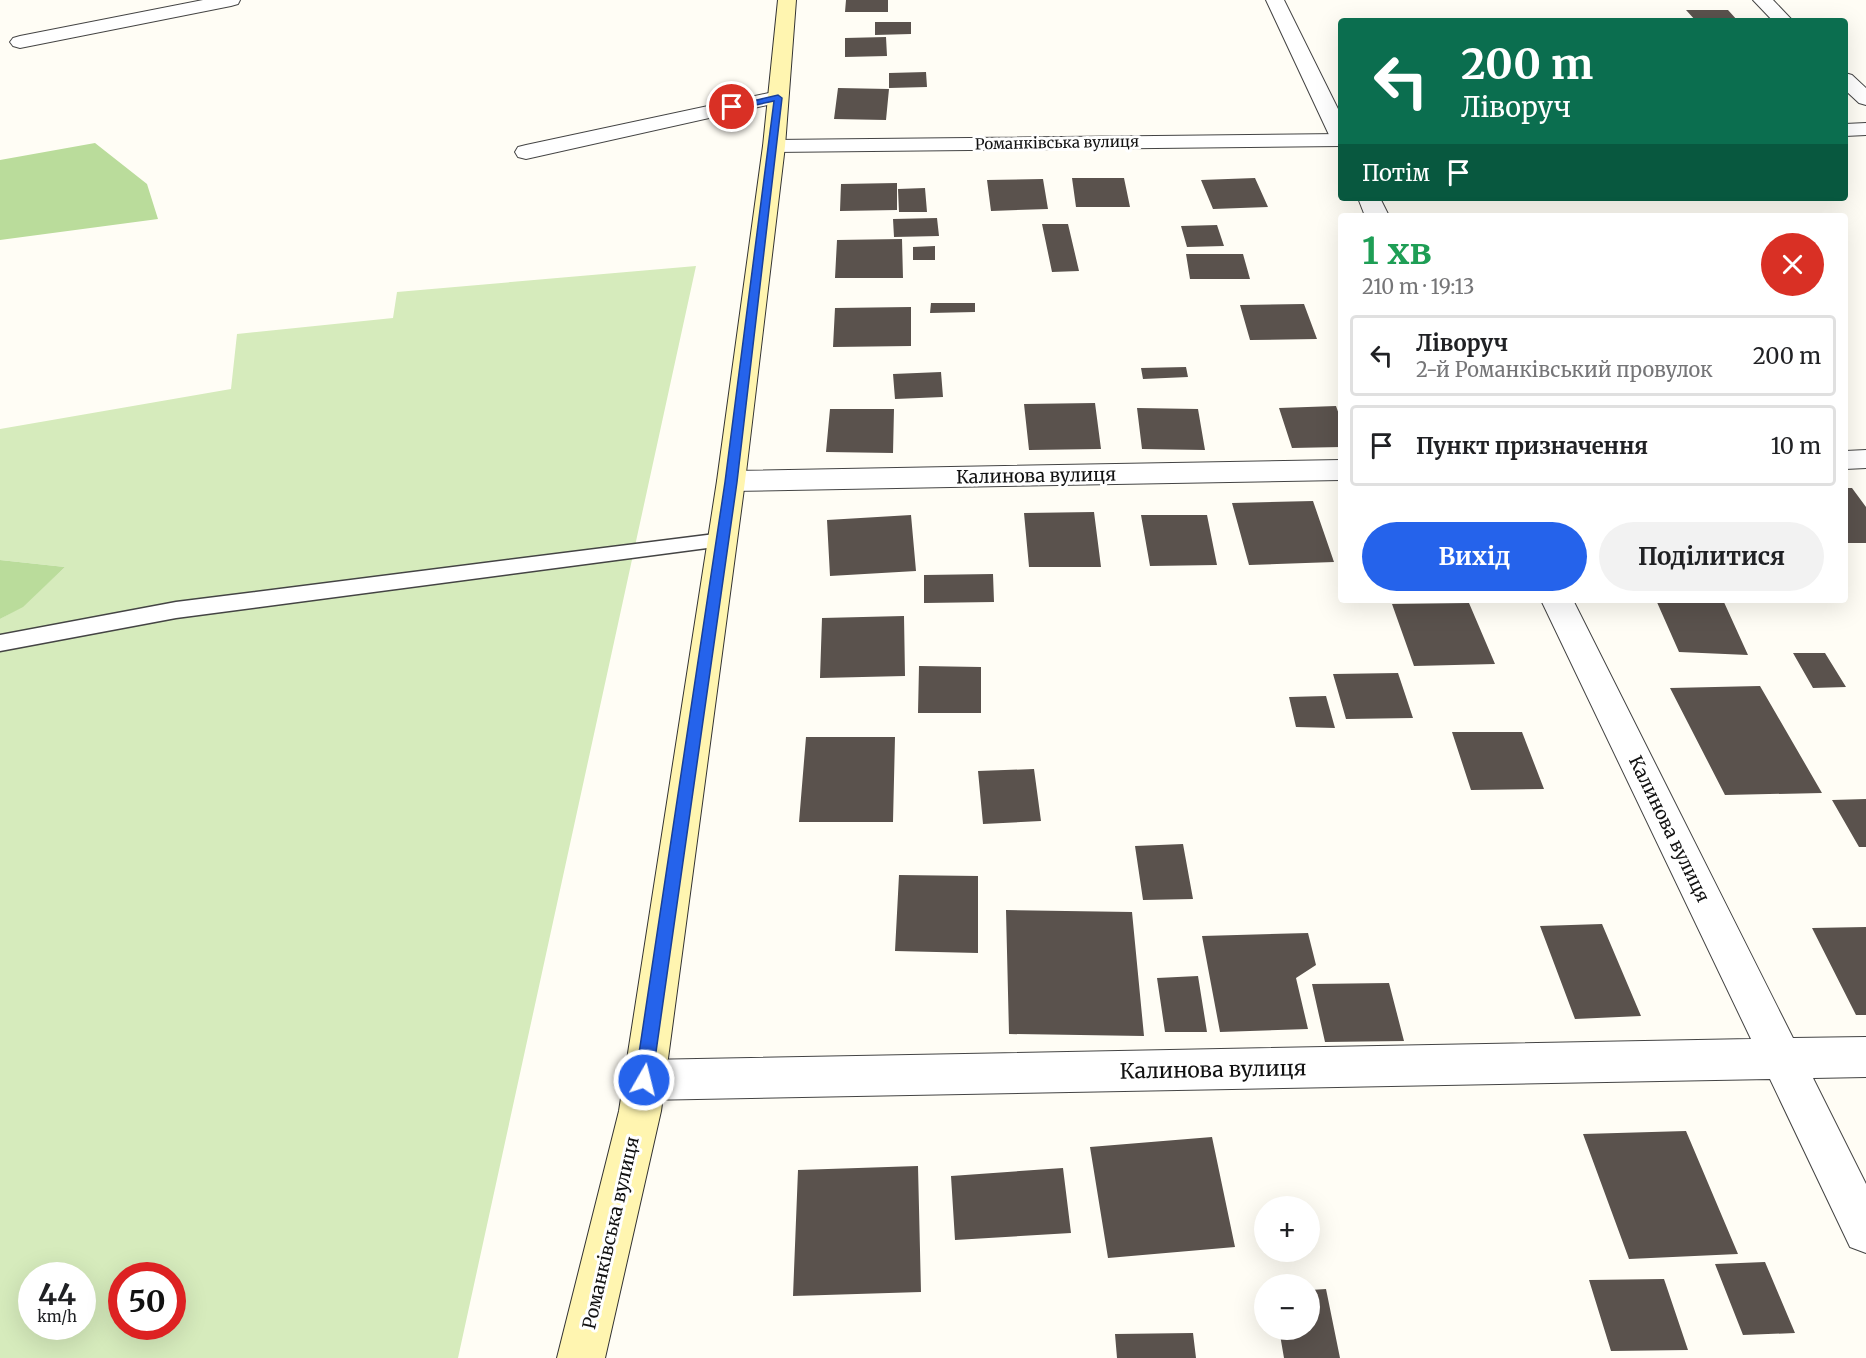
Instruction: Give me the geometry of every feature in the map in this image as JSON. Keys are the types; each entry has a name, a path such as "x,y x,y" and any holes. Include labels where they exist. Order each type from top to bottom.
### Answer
{"main road":[{"name":"Романківська вулиця","path":"581,1358 640,1111 731,482 774,146 788,0"}],"street":[{"path":"20,42 231,0"},
{"path":"1275,0 1338,133"},
{"path":"1762,0 1781,18"},
{"path":"1848,82 1866,99"},
{"path":"526,152 778,98"},
{"path":"1848,130 1866,129"},
{"name":"Романківська вулиця","path":"774,146 1338,139"},
{"path":"1848,460 1866,459"},
{"name":"Калинова вулиця","path":"731,482 1338,470"},
{"name":"Калинова вулиця","path":"1558,603 1866,1231"},
{"name":"Калинова вулиця","path":"644,1080 1866,1057"}],"lane":[{"path":"0,643 176,610 723,540"}],"green space":[{"path":"95,143 147,184 158,219 0,240 0,160"},
{"path":"696,266 458,1358 0,1358 0,619 23,606 65,567 0,560 0,429 231,389 237,334 393,318 397,292"},
{"path":"0,560 65,567 23,607 0,619"}],"building":[{"path":"846,0 888,0 888,12 845,12"},
{"path":"1686,10 1728,10 1735,18 1693,18"},
{"path":"875,22 911,22 911,34 875,35"},
{"path":"886,37 887,56 845,57 845,38"},
{"path":"926,72 927,87 889,88 889,73"},
{"path":"838,88 889,89 886,120 834,119"},
{"path":"1072,178 1124,178 1130,207 1076,207"},
{"path":"1255,178 1268,207 1213,209 1201,180"},
{"path":"1043,179 1048,209 991,211 987,180"},
{"path":"897,183 897,210 840,211 841,184"},
{"path":"925,188 927,212 899,212 898,189"},
{"path":"937,218 939,236 894,237 893,219"},
{"path":"1042,224 1068,224 1079,271 1052,272"},
{"path":"1217,225 1224,246 1187,247 1181,226"},
{"path":"902,239 903,278 835,278 837,240"},
{"path":"935,246 935,260 913,260 913,247"},
{"path":"1186,254 1243,254 1250,279 1190,279"},
{"path":"931,303 975,303 975,312 930,313"},
{"path":"1304,304 1317,339 1250,340 1240,305"},
{"path":"911,307 911,346 833,347 835,308"},
{"path":"1186,367 1188,377 1143,379 1141,368"},
{"path":"941,372 943,397 895,399 893,374"},
{"path":"1095,403 1101,449 1029,450 1024,404"},
{"path":"1336,406 1338,447 1292,448 1279,408"},
{"path":"1137,408 1198,409 1205,450 1142,449"},
{"path":"830,409 894,409 893,453 826,452"},
{"path":"1848,488 1852,488 1866,507 1866,543 1848,543"},
{"path":"1313,501 1334,562 1249,565 1232,503"},
{"path":"1094,512 1101,567 1029,567 1024,513"},
{"path":"911,515 916,571 830,576 827,520"},
{"path":"1141,515 1207,515 1217,565 1150,566"},
{"path":"993,574 994,602 924,603 924,575"},
{"path":"1469,603 1495,664 1414,666 1392,604"},
{"path":"1657,603 1724,603 1748,655 1679,652"},
{"path":"904,616 905,676 820,678 822,618"},
{"path":"1793,653 1825,653 1846,687 1813,688"},
{"path":"919,666 981,667 981,713 918,713"},
{"path":"1398,673 1413,718 1346,719 1333,674"},
{"path":"1760,686 1822,793 1725,795 1670,688"},
{"path":"1326,696 1335,728 1296,727 1289,697"},
{"path":"1452,732 1522,732 1544,789 1471,790"},
{"path":"806,737 895,737 893,822 799,822"},
{"path":"1034,769 1041,821 983,824 978,771"},
{"path":"1866,799 1866,847 1859,847 1832,800"},
{"path":"1183,844 1193,899 1143,900 1135,846"},
{"path":"899,875 978,876 978,953 895,951"},
{"path":"1006,910 1132,912 1144,1036 1009,1034"},
{"path":"1602,924 1641,1016 1575,1019 1540,926"},
{"path":"1866,927 1866,1015 1856,1015 1812,928"},
{"path":"1308,933 1316,965 1296,978 1308,1029 1220,1032 1202,936"},
{"path":"1198,976 1207,1032 1165,1032 1157,978"},
{"path":"1389,983 1404,1041 1325,1042 1312,984"},
{"path":"1686,1131 1738,1254 1629,1259 1583,1134"},
{"path":"1212,1137 1235,1247 1108,1258 1090,1147"},
{"path":"918,1166 921,1292 793,1296 798,1170"},
{"path":"1063,1168 1071,1233 955,1240 951,1176"},
{"path":"1765,1262 1795,1333 1743,1335 1715,1264"},
{"path":"1664,1279 1688,1350 1611,1351 1589,1280"},
{"path":"1320,1289 1326,1289 1340,1358 1284,1358 1281,1340 1320,1340"},
{"path":"1193,1333 1196,1358 1117,1358 1115,1334"}],"route":[{"path":"644,1080 731,482 774,146 778,98 732,107"}]}
